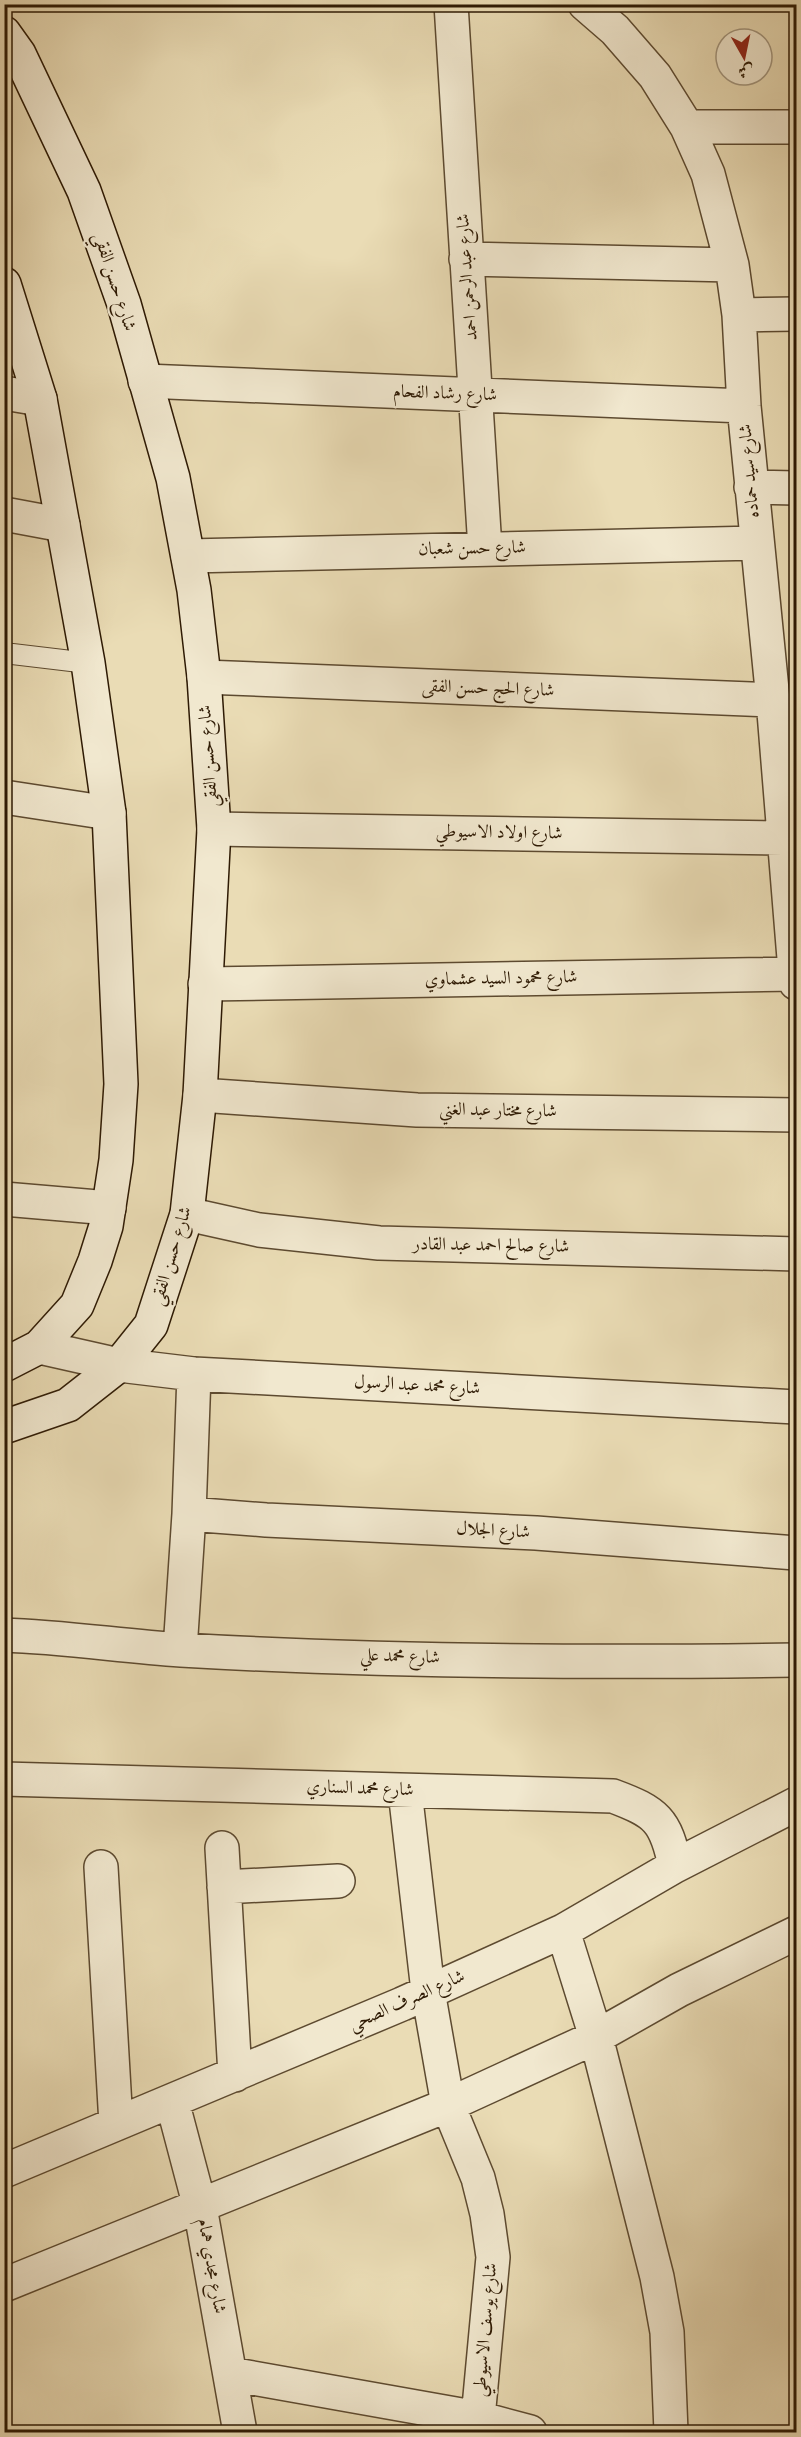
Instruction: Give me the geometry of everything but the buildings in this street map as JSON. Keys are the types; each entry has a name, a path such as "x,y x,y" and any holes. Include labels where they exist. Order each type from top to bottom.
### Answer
{"street":[{"name":"شارع عبد الرحمن احمد","path":"451,4 485,549"},
{"name":"شارع سيد حماده","path":"585,4 615,30 655,76 687,127 708,174 732,265 740,315 744,406 751,487 787,842 796,983"},
{"name":"شارع حسن الفقي","path":"4,33 19,54 84,190 124,304 173,478 188,556 204,677 214,829 200,1095 187,1214 151,1325 119,1365 68,1405 4,1427"},
{"path":"687,127 796,127"},
{"path":"466,260 732,265"},
{"path":"4,284 40,399 88,663 109,813 121,1084 116,1160 109,1208 95,1261 77,1305 39,1347 4,1365"},
{"path":"740,315 796,314"},
{"name":"شارع رشاد الفحام","path":"145,381 744,406"},
{"path":"4,393 40,399"},
{"path":"751,487 796,488"},
{"path":"4,514 63,525"},
{"name":"شارع حسن شعبان","path":"188,556 757,543"},
{"name":"شارع الحج حسن الفقى","path":"204,677 773,700"},
{"path":"4,797 109,813"},
{"name":"شارع اولاد الاسيوطي","path":"214,829 787,842"},
{"name":"شارع محمود السيد عشماوي","path":"205,984 796,974"},
{"name":"شارع مختار عبد الغني","path":"200,1095 417,1110 796,1115"},
{"path":"4,1199 109,1208"},
{"name":"شارع صالح احمد عبد القادر","path":"187,1214 259,1230 379,1243 796,1254"},
{"name":"شارع محمد عبد الرسول","path":"39,1347 119,1365 194,1374 796,1407"},
{"path":"180,1650 189,1514 194,1374"},
{"name":"شارع الجلال","path":"189,1514 266,1521 536,1533 796,1553"},
{"name":"شارع محمد علي","path":"4,1635 180,1650 624,1663 796,1660"},
{"name":"شارع محمد السناري","path":"4,1779 613,1796 642,1807 665,1827 675,1866"},
{"name":"شارع يوسف الاسيوطي","path":"405,1791 428,1991 448,2105 478,2178 487,2214 493,2257 478,2418"},
{"name":"شارع الصرف الصحي","path":"4,2171 235,2075 563,1931 675,1866 796,1804"},
{"path":"222,1848 235,2075"},
{"path":"101,1867 116,2124"},
{"path":"224,1887 338,1881"},
{"path":"563,1931 596,2037 657,2277 667,2332 671,2433"},
{"path":"4,2285 448,2105 596,2037 679,1990 796,1932"},
{"name":"شارع مجدي همام","path":"172,2101 200,2207 240,2433"},
{"path":"4,2149 44,2154"},
{"path":"230,2374 478,2418 530,2433"}],"lane":[{"path":"4,653 88,663"}]}
